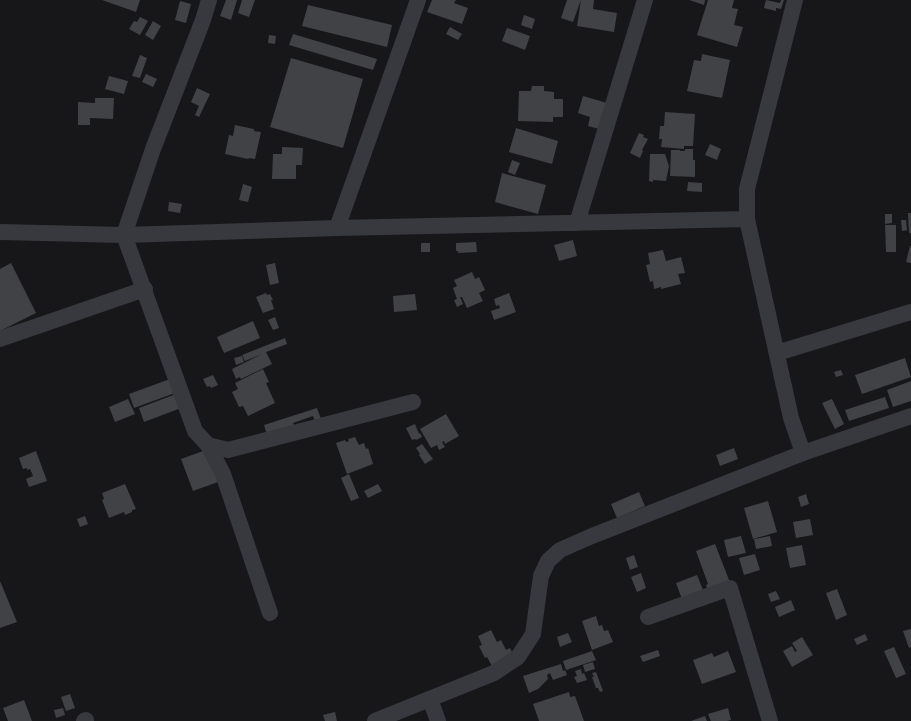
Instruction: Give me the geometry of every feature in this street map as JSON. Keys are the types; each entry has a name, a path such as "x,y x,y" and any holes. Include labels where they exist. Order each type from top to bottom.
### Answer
{"street":[{"path":"210,0 153,149 124,235 195,432 208,445 223,474 270,613"},
{"path":"337,228 418,0"},
{"path":"577,223 645,0"},
{"path":"795,0 747,189 747,219 791,418 804,453"},
{"path":"0,232 124,235 337,228 747,219"},
{"path":"0,338 145,290"},
{"path":"777,354 911,312"},
{"path":"208,445 228,450 413,402"},
{"path":"375,721 494,673 518,657 533,634 541,576 548,561 560,550 804,453 911,416"},
{"path":"648,617 730,588 770,721"},
{"path":"430,699 438,721"}],"building":[{"path":"102,0 140,0 136,12"},
{"path":"226,0 237,0 231,20 220,16"},
{"path":"242,0 255,0 249,17 238,13"},
{"path":"432,0 456,0 454,3 468,8 462,24 427,12"},
{"path":"567,0 581,0 573,22 561,18"},
{"path":"581,0 594,0 593,9 617,13 614,32 577,26"},
{"path":"689,0 705,0 704,5"},
{"path":"708,0 734,0 732,8 738,9 734,25 743,27 737,47 697,35"},
{"path":"766,0 780,3 781,0 784,0 781,9 776,8 776,11 764,8"},
{"path":"180,1 191,4 186,23 175,20"},
{"path":"308,5 392,25 387,47 302,26"},
{"path":"524,15 535,19 532,29 521,25"},
{"path":"140,17 148,21 140,35 129,29 134,21 137,22"},
{"path":"153,21 161,26 153,40 145,35"},
{"path":"450,27 462,34 458,40 446,34"},
{"path":"507,28 530,36 525,50 502,41"},
{"path":"293,34 377,59 373,70 289,45"},
{"path":"269,35 276,36 275,44 268,43"},
{"path":"702,54 730,60 722,98 687,91 694,60 701,61"},
{"path":"140,55 147,58 140,78 132,76"},
{"path":"291,58 363,79 343,148 270,127"},
{"path":"146,74 157,79 153,87 142,82"},
{"path":"109,76 128,81 124,94 105,89"},
{"path":"532,86 544,86 544,91 554,92 554,99 563,99 563,117 553,117 553,122 518,121 519,91 531,91"},
{"path":"197,88 210,94 199,117 195,115 199,106 191,102"},
{"path":"583,96 607,103 599,129 588,126 590,117 578,113"},
{"path":"95,98 114,98 113,119 90,118 90,125 78,125 78,102 95,103"},
{"path":"665,112 695,114 693,146 684,146 684,149 661,147 662,139 659,139 660,126 664,126"},
{"path":"235,125 261,132 255,159 225,154 229,135 233,136"},
{"path":"516,128 558,141 552,164 509,152"},
{"path":"639,133 648,139 640,158 630,153"},
{"path":"710,144 721,149 717,160 705,155"},
{"path":"282,147 303,148 302,165 296,165 296,179 272,179 273,154 282,154"},
{"path":"685,149 693,149 695,177 670,176 671,150 685,151"},
{"path":"650,154 665,154 669,166 666,181 649,181"},
{"path":"512,160 520,163 515,175 508,172"},
{"path":"502,173 546,185 538,214 495,202"},
{"path":"688,182 702,183 702,192 687,191"},
{"path":"243,184 252,187 248,202 239,200"},
{"path":"169,202 182,204 180,213 168,211"},
{"path":"908,213 911,213 911,233 909,233"},
{"path":"885,214 892,214 892,223 885,224"},
{"path":"901,220 906,220 907,230 902,231"},
{"path":"885,225 896,225 896,252 886,252"},
{"path":"573,240 577,256 559,261 554,245"},
{"path":"476,242 477,252 458,253 456,251 456,243"},
{"path":"421,243 430,243 430,252 421,252"},
{"path":"911,246 911,263 906,262"},
{"path":"663,250 666,261 681,257 685,273 678,274 681,284 654,289 653,281 650,282 646,265 650,264 648,253"},
{"path":"11,263 36,313 0,331 0,269"},
{"path":"275,263 279,283 270,285 266,265"},
{"path":"472,272 475,279 479,277 485,290 479,293 483,301 467,308 462,297 460,297 463,304 457,307 454,300 457,299 453,288 457,286 454,280"},
{"path":"266,293 267,295 270,294 273,300 271,300 274,309 263,313 256,297"},
{"path":"509,293 516,312 494,320 491,311 500,308 499,305 496,306 494,299"},
{"path":"415,294 417,310 394,312 393,296"},
{"path":"275,317 279,328 273,330 268,320"},
{"path":"253,321 260,338 224,353 217,337"},
{"path":"285,338 287,344 266,352 272,364 241,379 240,377 236,379 232,369 262,354 245,361 242,355"},
{"path":"242,356 244,362 236,365 234,358"},
{"path":"905,358 911,377 862,394 855,375"},
{"path":"263,369 269,382 266,383 275,403 248,416 243,406 239,407 232,392 238,389 235,383"},
{"path":"841,370 843,375 836,377 834,372"},
{"path":"213,375 218,385 211,388 210,386 207,387 203,379"},
{"path":"170,379 175,393 134,408 129,394"},
{"path":"911,381 911,401 893,407 887,390"},
{"path":"176,394 181,408 144,422 139,408"},
{"path":"885,397 889,408 849,421 845,410"},
{"path":"128,399 135,414 115,422 109,407"},
{"path":"832,399 844,424 835,429 822,403"},
{"path":"317,408 321,419 315,421 313,416 293,423 294,426 267,435 264,425"},
{"path":"446,414 459,436 445,444 444,441 442,442 445,447 439,450 437,445 431,448 420,429"},
{"path":"415,424 422,437 412,440 406,428"},
{"path":"355,437 359,445 364,443 366,449 368,448 373,464 347,474 336,443 345,440 346,442 349,441 348,439"},
{"path":"422,444 433,459 425,464 416,448"},
{"path":"734,448 738,459 720,466 716,455"},
{"path":"206,450 218,482 193,491 181,459"},
{"path":"36,451 47,481 29,487 26,479 33,476 30,469 23,469 19,458"},
{"path":"349,474 359,498 351,501 341,478"},
{"path":"125,484 136,509 125,515 124,512 109,518 102,500 104,499 102,493"},
{"path":"378,484 382,491 368,498 364,491"},
{"path":"639,492 645,506 617,518 611,504"},
{"path":"806,494 809,504 801,507 798,497"},
{"path":"768,501 777,532 753,539 744,508"},
{"path":"85,516 88,524 80,527 77,519"},
{"path":"810,519 813,535 796,538 793,522"},
{"path":"741,536 746,553 728,557 724,540"},
{"path":"770,536 772,546 756,549 754,539"},
{"path":"715,544 731,585 683,602 676,583 697,575 703,590 707,588 706,585 708,584 696,551"},
{"path":"802,545 806,565 790,568 786,548"},
{"path":"755,554 760,570 744,575 739,558"},
{"path":"634,555 638,567 630,570 626,558"},
{"path":"641,573 646,588 637,592 631,577"},
{"path":"0,581 17,622 0,628"},
{"path":"837,589 847,615 836,620 826,593"},
{"path":"776,591 780,599 771,602 768,594"},
{"path":"791,600 795,610 779,617 775,607"},
{"path":"596,616 599,626 602,625 604,631 608,630 613,642 592,650 582,621"},
{"path":"911,629 911,647 909,648 903,631"},
{"path":"491,630 497,642 501,640 506,650 510,648 514,656 492,666 487,657 485,658 479,646 482,645 478,636"},
{"path":"568,633 572,642 560,647 557,637"},
{"path":"865,634 868,640 857,645 854,639"},
{"path":"802,637 813,655 792,667 783,651 792,646 795,652 797,651 792,643"},
{"path":"894,647 906,674 896,678 884,651"},
{"path":"658,650 660,656 643,662 640,656"},
{"path":"592,651 596,660 566,670 563,661"},
{"path":"728,651 736,672 702,684 693,660 712,653 714,657"},
{"path":"593,662 595,669 585,672 583,665"},
{"path":"561,664 563,671 565,670 567,675 553,680 550,673 547,675 548,679 538,689 529,693 523,676"},
{"path":"581,669 582,674 584,673 587,680 577,683 574,677 577,676 575,671"},
{"path":"596,672 603,691 600,692 596,688 592,677 594,677 592,673"},
{"path":"569,692 570,697 575,696 584,721 539,721 533,704"},
{"path":"70,694 75,708 66,711 61,697"},
{"path":"24,700 32,721 8,721 3,708"},
{"path":"63,708 65,715 56,718 54,710"},
{"path":"728,708 731,720 711,721 708,714"},
{"path":"335,712 337,721 325,721 323,715"},
{"path":"705,716 707,721 691,721"}]}
